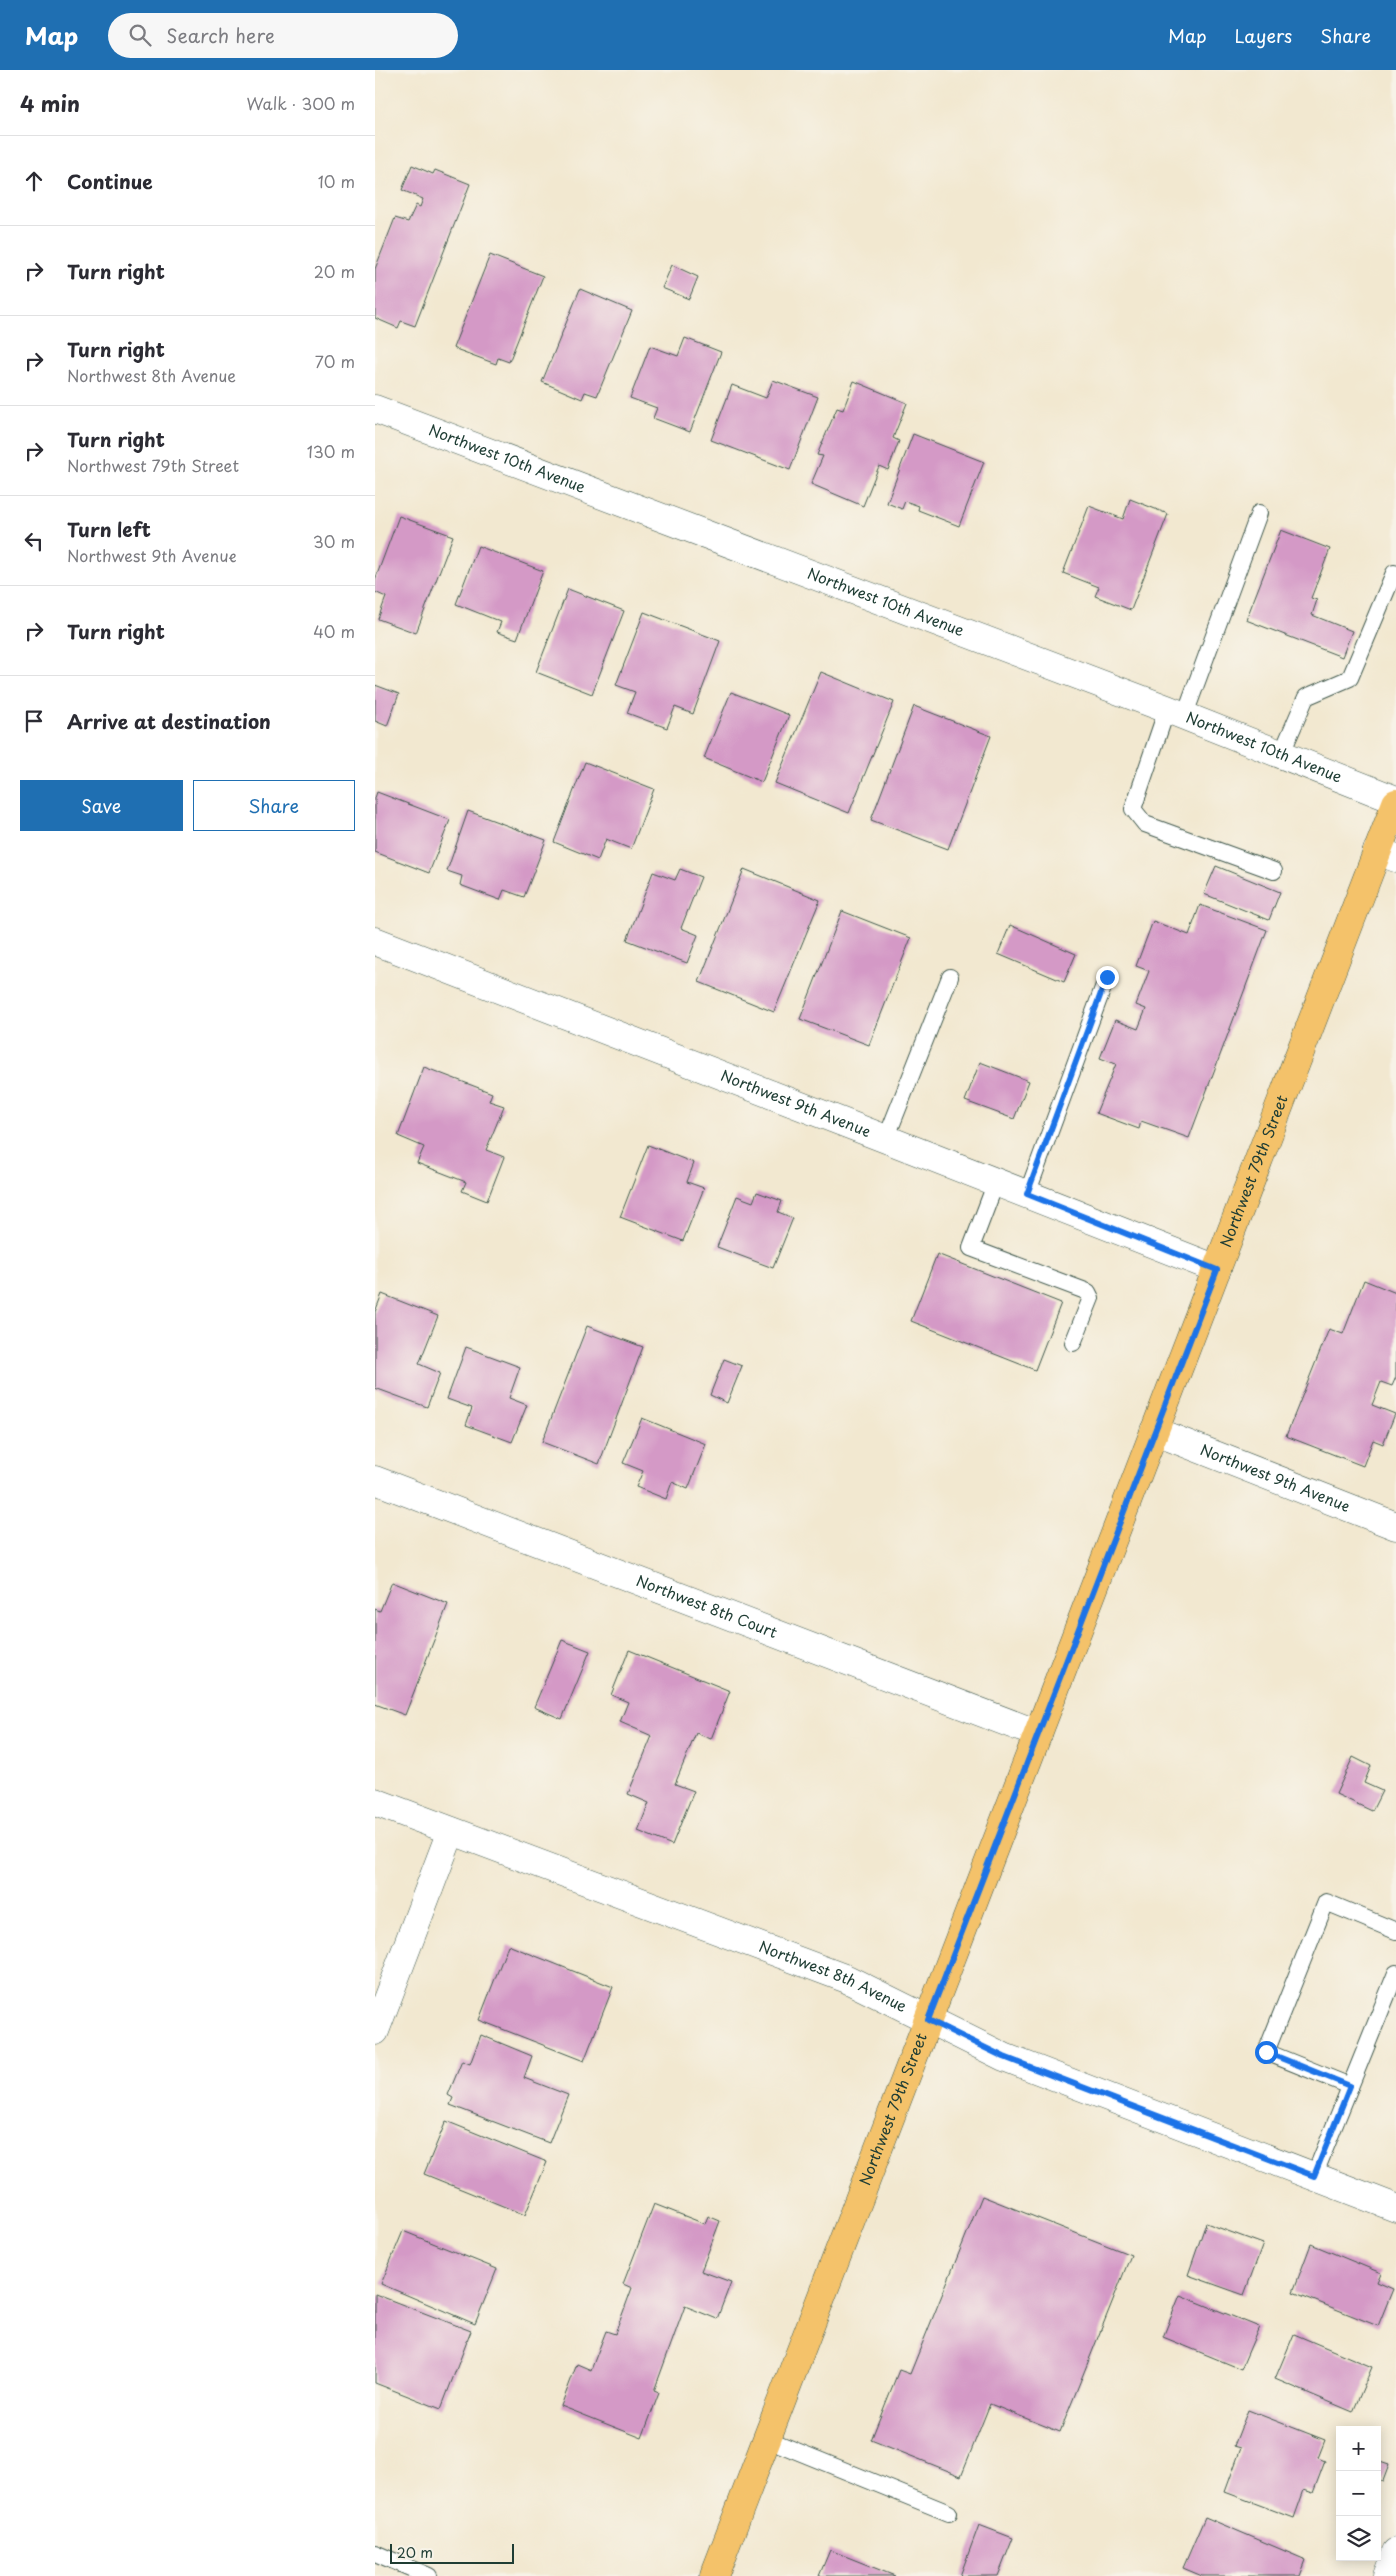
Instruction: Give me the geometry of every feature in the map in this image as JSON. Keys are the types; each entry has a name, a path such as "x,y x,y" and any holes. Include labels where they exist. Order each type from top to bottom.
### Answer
{"main road":[{"name":"Northwest 79th Street","path":"714,2576 1154,1431 1217,1270 1387,855 1396,802"}],"street":[{"name":"Northwest 10th Avenue","path":"375,409 1175,713 1396,802"},
{"name":"Northwest 9th Avenue","path":"375,941 887,1139 1217,1270"},
{"name":"Northwest 9th Avenue","path":"1154,1431 1396,1526"},
{"name":"Northwest 8th Court","path":"375,1480 1038,1734"},
{"name":"Northwest 8th Avenue","path":"375,1802 847,1979 1004,2057 1396,2208"},
{"path":"375,2031 451,1831"},
{"path":"1387,2576 1396,2552"}],"lane":[{"path":"1259,513 1133,809 1145,824 1274,871"},
{"path":"1281,755 1306,697 1350,678 1394,573"},
{"path":"887,1139 950,977"},
{"path":"1027,1194 1107,977"},
{"path":"996,1182 971,1248 1088,1292 1091,1298 1073,1343"},
{"path":"1350,2086 1266,2052 1326,1902 1396,1931"},
{"path":"1314,2176 1396,1973"},
{"path":"767,2439 949,2513"},
{"path":"375,2553 429,2576"}],"building":[{"path":"412,165 433,174 435,170 470,184 415,326 401,321 398,328 375,318 375,269 395,218 408,222 416,205 420,207 423,199 402,190"},
{"path":"490,255 543,276 509,362 498,358 496,364 453,348"},
{"path":"672,265 698,277 689,299 662,288"},
{"path":"580,289 632,311 597,396 585,392 582,399 542,382"},
{"path":"685,338 721,352 690,432 653,418 657,408 630,398 650,346 678,356"},
{"path":"773,380 818,397 790,470 711,440 732,385 766,398"},
{"path":"854,381 907,403 893,438 899,441 888,470 879,466 863,506 811,484 823,456 817,455 837,408 843,410"},
{"path":"913,434 984,462 959,526 918,510 919,506 905,501 902,509 887,503"},
{"path":"1130,499 1168,514 1131,610 1095,596 1099,587 1063,573 1089,506 1123,519"},
{"path":"399,516 453,536 416,633 378,619 386,597 375,592 375,580"},
{"path":"1281,530 1330,549 1311,598 1317,600 1312,615 1352,631 1342,657 1246,620"},
{"path":"478,546 543,571 517,639 497,632 501,622 456,604"},
{"path":"568,589 624,611 592,694 536,672"},
{"path":"644,612 720,641 693,714 675,707 667,728 627,713 635,692 616,685"},
{"path":"821,672 894,702 849,813 775,783"},
{"path":"375,685 399,694 387,726 375,721"},
{"path":"731,692 789,715 762,782 704,758"},
{"path":"914,706 991,736 948,849 871,820"},
{"path":"585,762 654,789 631,849 606,839 598,860 554,842"},
{"path":"377,792 450,820 429,873 375,852 375,798"},
{"path":"468,811 546,840 524,897 504,890 500,900 460,885 462,876 447,871"},
{"path":"1216,866 1280,892 1269,920 1204,894"},
{"path":"680,869 701,877 681,928 698,935 687,963 627,940 653,872 675,880"},
{"path":"744,869 820,900 774,1012 699,982"},
{"path":"1200,905 1267,930 1189,1138 1141,1121 1139,1129 1096,1113 1116,1064 1100,1058 1115,1020 1138,1029 1146,1009 1136,1005 1149,971 1136,966 1153,921 1189,935"},
{"path":"842,911 911,938 869,1045 800,1019"},
{"path":"1010,925 1076,954 1064,982 998,954"},
{"path":"980,1062 1029,1081 1014,1119 965,1101"},
{"path":"424,1067 492,1093 489,1101 504,1106 486,1150 504,1157 487,1201 462,1191 466,1182 417,1163 424,1147 398,1136"},
{"path":"648,1145 694,1163 687,1182 704,1188 683,1241 620,1217"},
{"path":"757,1192 782,1201 778,1212 793,1218 773,1268 717,1247 737,1196 753,1202"},
{"path":"937,1254 1061,1303 1035,1370 911,1321"},
{"path":"1364,1280 1396,1293 1396,1377 1392,1386 1381,1382 1372,1405 1395,1414 1383,1444 1373,1440 1363,1466 1286,1436 1329,1329 1343,1334"},
{"path":"382,1294 438,1316 419,1364 440,1373 427,1407 375,1388 375,1312"},
{"path":"587,1326 643,1347 599,1464 542,1442"},
{"path":"466,1347 520,1367 509,1398 527,1405 512,1442 466,1425 472,1408 447,1399"},
{"path":"724,1359 742,1366 727,1403 710,1395"},
{"path":"642,1418 706,1444 688,1489 672,1482 666,1499 636,1487 643,1471 623,1463"},
{"path":"392,1582 448,1604 405,1715 375,1704 375,1609 380,1611"},
{"path":"562,1640 590,1651 562,1719 534,1707"},
{"path":"629,1650 730,1691 711,1739 696,1733 675,1784 694,1791 672,1845 638,1831 649,1803 628,1794 652,1736 620,1722 628,1702 611,1695"},
{"path":"1353,1757 1371,1766 1364,1783 1382,1791 1372,1811 1336,1794"},
{"path":"508,1945 613,1987 584,2061 479,2020"},
{"path":"481,2035 532,2056 524,2078 568,2095 549,2143 450,2105 453,2098 448,2095 462,2061 470,2064"},
{"path":"446,2121 547,2162 525,2215 424,2174"},
{"path":"982,2196 1131,2255 1060,2432 990,2404 961,2476 871,2440 899,2370 910,2374"},
{"path":"654,2204 705,2224 708,2216 720,2221 701,2271 731,2282 717,2319 685,2306 654,2391 659,2393 642,2438 561,2406 577,2364 591,2370 606,2331 615,2334 632,2288 623,2284"},
{"path":"1206,2223 1263,2244 1244,2295 1188,2275"},
{"path":"403,2231 497,2269 475,2324 381,2284"},
{"path":"1311,2244 1381,2273 1377,2282 1393,2289 1378,2326 1293,2292"},
{"path":"375,2294 471,2331 441,2409 375,2383"},
{"path":"1180,2295 1259,2327 1241,2369 1163,2337"},
{"path":"1294,2334 1372,2367 1353,2412 1275,2379"},
{"path":"1248,2410 1325,2440 1318,2458 1325,2461 1313,2493 1304,2490 1294,2518 1225,2492 1241,2448 1234,2446"},
{"path":"1381,2462 1389,2465 1383,2481 1381,2480"},
{"path":"1205,2517 1306,2560 1300,2576 1202,2576 1183,2568"},
{"path":"979,2525 1013,2538 998,2576 960,2576"},
{"path":"830,2550 895,2576 819,2576"}],"route":[{"path":"1107,977 1027,1194 1217,1270 928,2020 1004,2057 1314,2176 1350,2086 1266,2052"}]}
